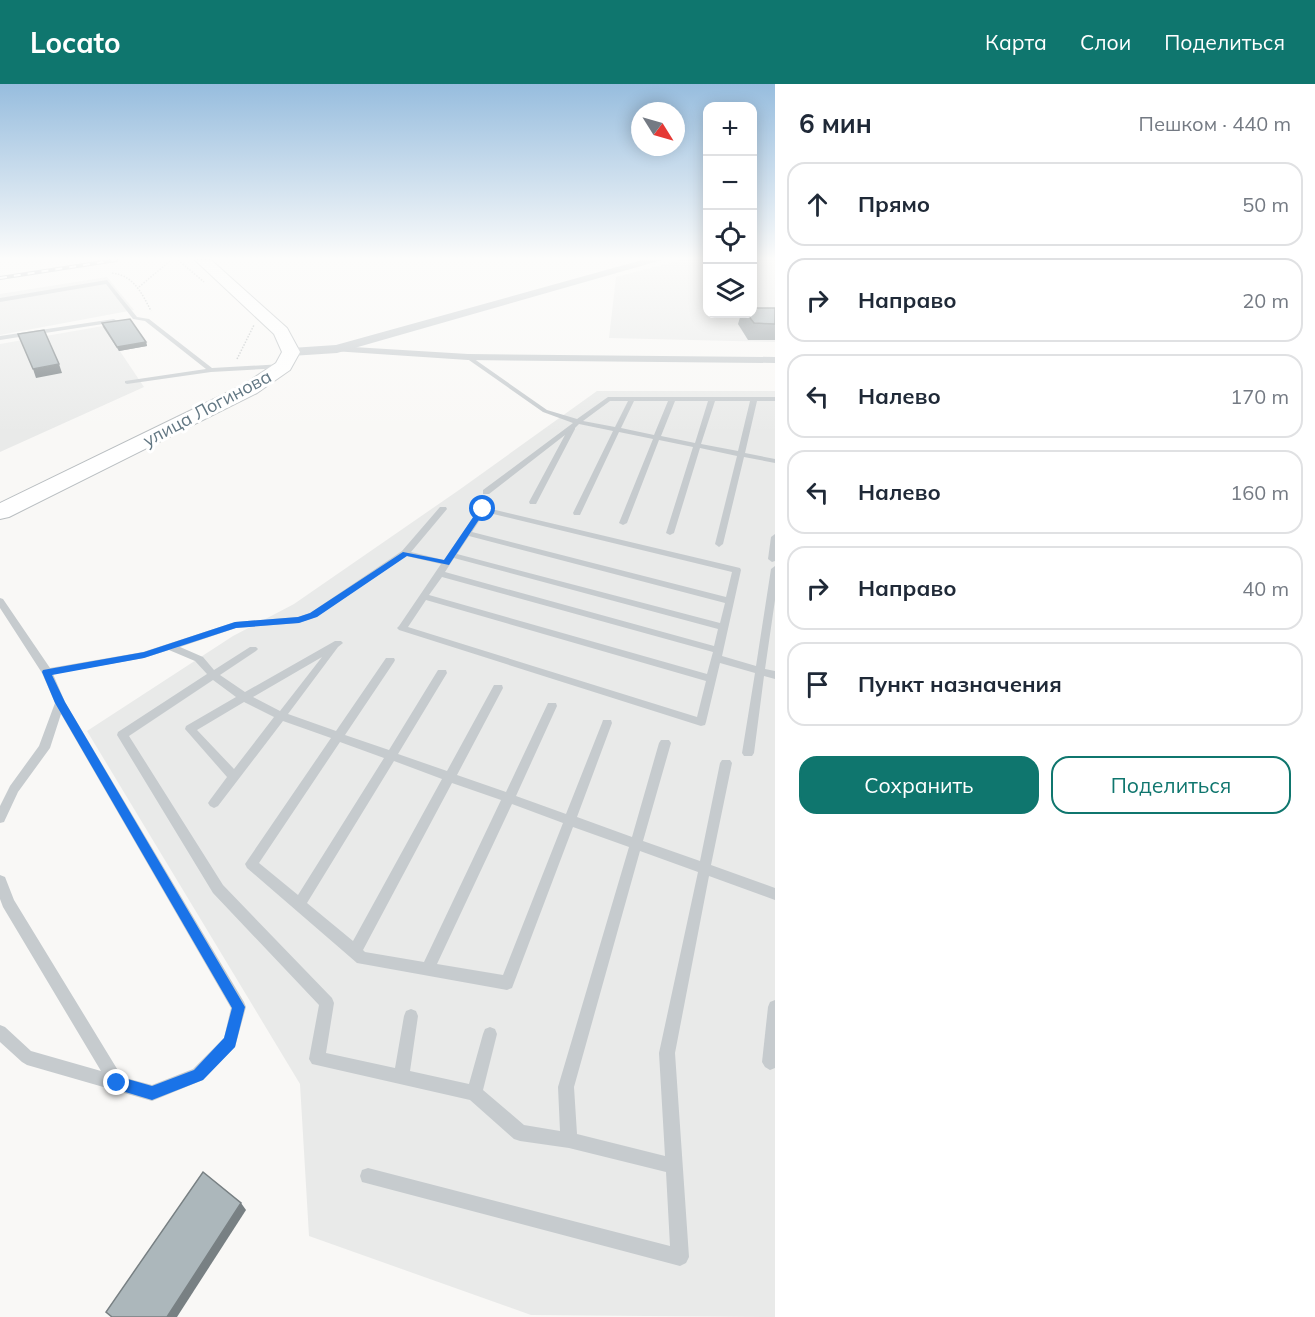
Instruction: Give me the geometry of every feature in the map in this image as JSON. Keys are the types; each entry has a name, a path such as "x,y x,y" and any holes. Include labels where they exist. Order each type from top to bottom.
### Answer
{"main road":[{"name":"улица Логинова","path":"0,512 240,394 282,365 281,332 265,318"}],"street":[{"path":"282,365 450,318"},
{"path":"281,332 298,341 337,349 468,357 775,360"},
{"path":"282,365 337,349"}],"lane":[{"path":"0,338 135,318 147,320 211,369"},
{"path":"468,357 544,411 576,424 775,461"},
{"path":"127,382 211,369 282,365"},
{"path":"486,492 608,399 775,399"},
{"path":"577,513 632,399"},
{"path":"623,523 672,399"},
{"path":"670,533 712,399"},
{"path":"718,544 754,399"},
{"path":"532,502 576,424"},
{"path":"46,672 144,655 235,625 299,620 314,615 405,553 443,509"},
{"path":"483,509 737,570 701,722 402,628 449,559 483,509"},
{"path":"466,533 730,601"},
{"path":"772,559 775,537"},
{"path":"405,553 449,559 724,627"},
{"path":"748,753 775,569"},
{"path":"440,573 717,654 775,675"},
{"path":"424,596 711,679"},
{"path":"0,601 46,672 60,703 239,1007 230,1042 198,1075 152,1093 27,1057 0,1032"},
{"path":"214,803 338,644 190,729 234,777"},
{"path":"171,647 199,659 213,675 245,698 281,716 775,894"},
{"path":"253,649 122,735 218,889 327,1003 317,1059 474,1094 520,1133 569,1140 674,1166"},
{"path":"390,660 251,864 362,958 507,983 607,723"},
{"path":"299,904 442,673"},
{"path":"354,952 498,688"},
{"path":"0,818 14,789 44,748 60,703"},
{"path":"428,969 552,705"},
{"path":"569,1140 566,1087 665,743"},
{"path":"368,1176 680,1257 668,1053 726,764"},
{"path":"0,799 14,789"},
{"path":"0,881 8,903 117,1083"},
{"path":"770,1062 775,1007"},
{"path":"401,1077 411,1016"},
{"path":"474,1094 490,1034"}],"path":[{"path":"232,368 255,326"}],"shaded area":[{"path":"0,318 94,318 0,335"},
{"path":"611,318 775,318 775,342 609,338"},
{"path":"103,326 144,387 0,452 0,344"},
{"path":"597,391 775,391 775,1317 531,1315 309,1236 300,1084 87,731 233,636 294,604"}],"building":[{"path":"750,318 775,318 775,324 754,323"},
{"path":"130,319 146,342 117,347 102,323"},
{"path":"44,330 59,364 33,369 18,334"},
{"path":"203,1172 241,1203 167,1317 112,1317 106,1312"}],"route":[{"path":"117,1083 152,1093 198,1075 230,1042 239,1007 60,703 46,672 144,655 235,625 299,620 314,615 405,553 446,563 483,509"}]}
